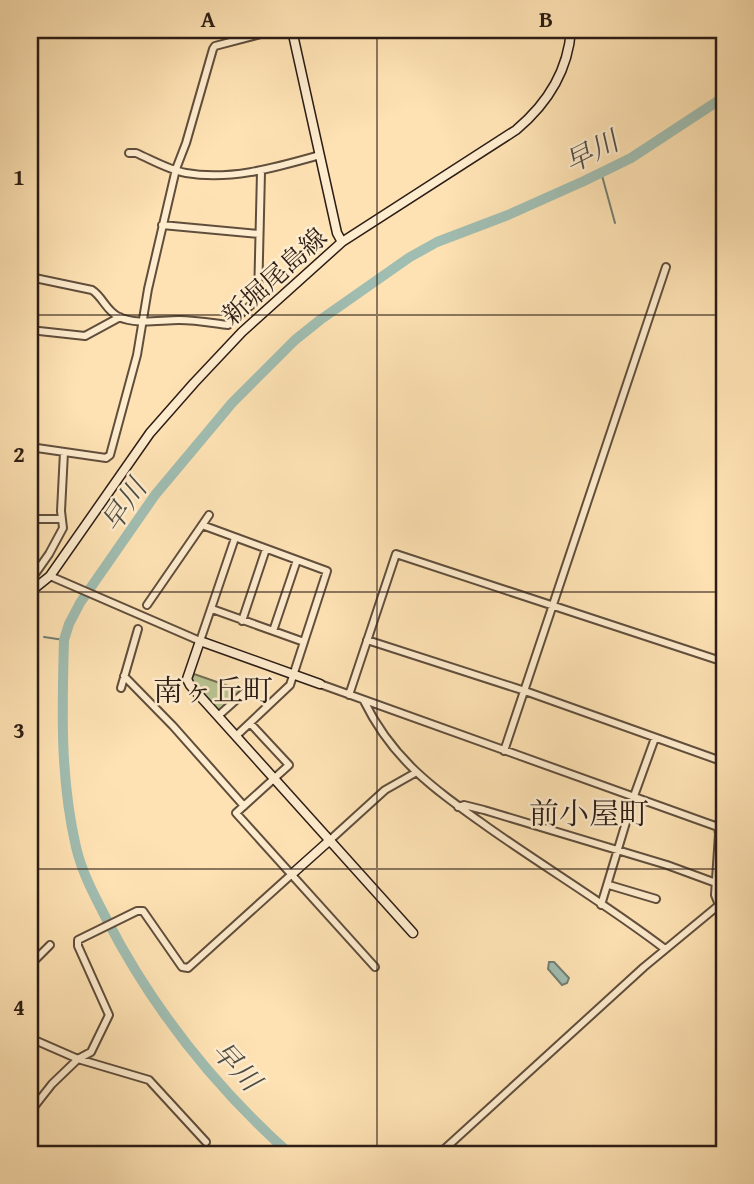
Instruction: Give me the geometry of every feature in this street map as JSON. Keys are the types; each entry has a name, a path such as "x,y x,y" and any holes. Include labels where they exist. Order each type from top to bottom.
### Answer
{"main road":[{"path":"292,30 337,233 342,242"},
{"name":"新堀尾島線","path":"30,592 50,576 130,460 194,383 261,315 342,242 531,118 556,85 566,60 571,30"},
{"path":"320,684 201,641 187,682 413,933"},
{"path":"292,874 330,840"}],"street":[{"path":"30,447 106,458 110,455 137,355 162,225 176,169 187,143 213,49 215,46 276,30"},
{"path":"129,153 136,153 176,169 205,174 261,172 320,155"},
{"path":"30,277 92,290 105,307 120,317 228,325 258,299 261,172"},
{"path":"162,225 259,234"},
{"path":"504,751 666,267"},
{"path":"30,330 85,336 120,317"},
{"path":"30,581 62,533 64,452"},
{"path":"147,604 209,515"},
{"path":"30,519 61,519"},
{"path":"202,525 327,571 286,691 236,736"},
{"path":"50,576 201,641 235,538"},
{"path":"242,621 266,549"},
{"path":"349,695 396,554 724,662"},
{"path":"273,631 297,559"},
{"path":"212,609 304,642"},
{"path":"121,688 138,629"},
{"path":"367,640 525,691 724,762"},
{"path":"124,676 244,806"},
{"path":"320,684 718,827"},
{"path":"218,716 246,691"},
{"path":"363,701 392,747 415,773 458,807 665,949"},
{"path":"250,723 289,765 236,813 375,967"},
{"path":"601,905 634,796 655,738"},
{"path":"330,840 386,790 415,773"},
{"path":"458,807 464,805 484,810 667,865 716,883"},
{"path":"724,807 718,827 715,895 722,906 724,934"},
{"path":"30,1112 52,1084 78,1059 91,1052 108,1020 110,1012 95,986 78,940 137,911 143,911 182,967 188,968 292,874"},
{"path":"609,884 656,899"},
{"path":"439,1154 665,949 722,906"},
{"path":"30,964 50,945"},
{"path":"30,1038 78,1059 149,1080 206,1142"}],"green space":[{"path":"194,674 240,690 241,694 219,712 191,680"}],"shaded area":[{"path":"549,962 554,962 569,978 567,983 562,985 548,969"}],"waterway":[{"name":"早川","path":"290,1154 236,1102 165,1015 125,953 85,875 71,821 65,770 64,640 69,624 80,603 155,495 232,403 295,340 410,257 437,242 508,215 631,158 724,97"},
{"path":"601,172 615,223"},
{"path":"44,637 64,640"}],"district":[{"name":"南ヶ丘町","path":"213,690"},
{"name":"前小屋町","path":"589,813"}]}
